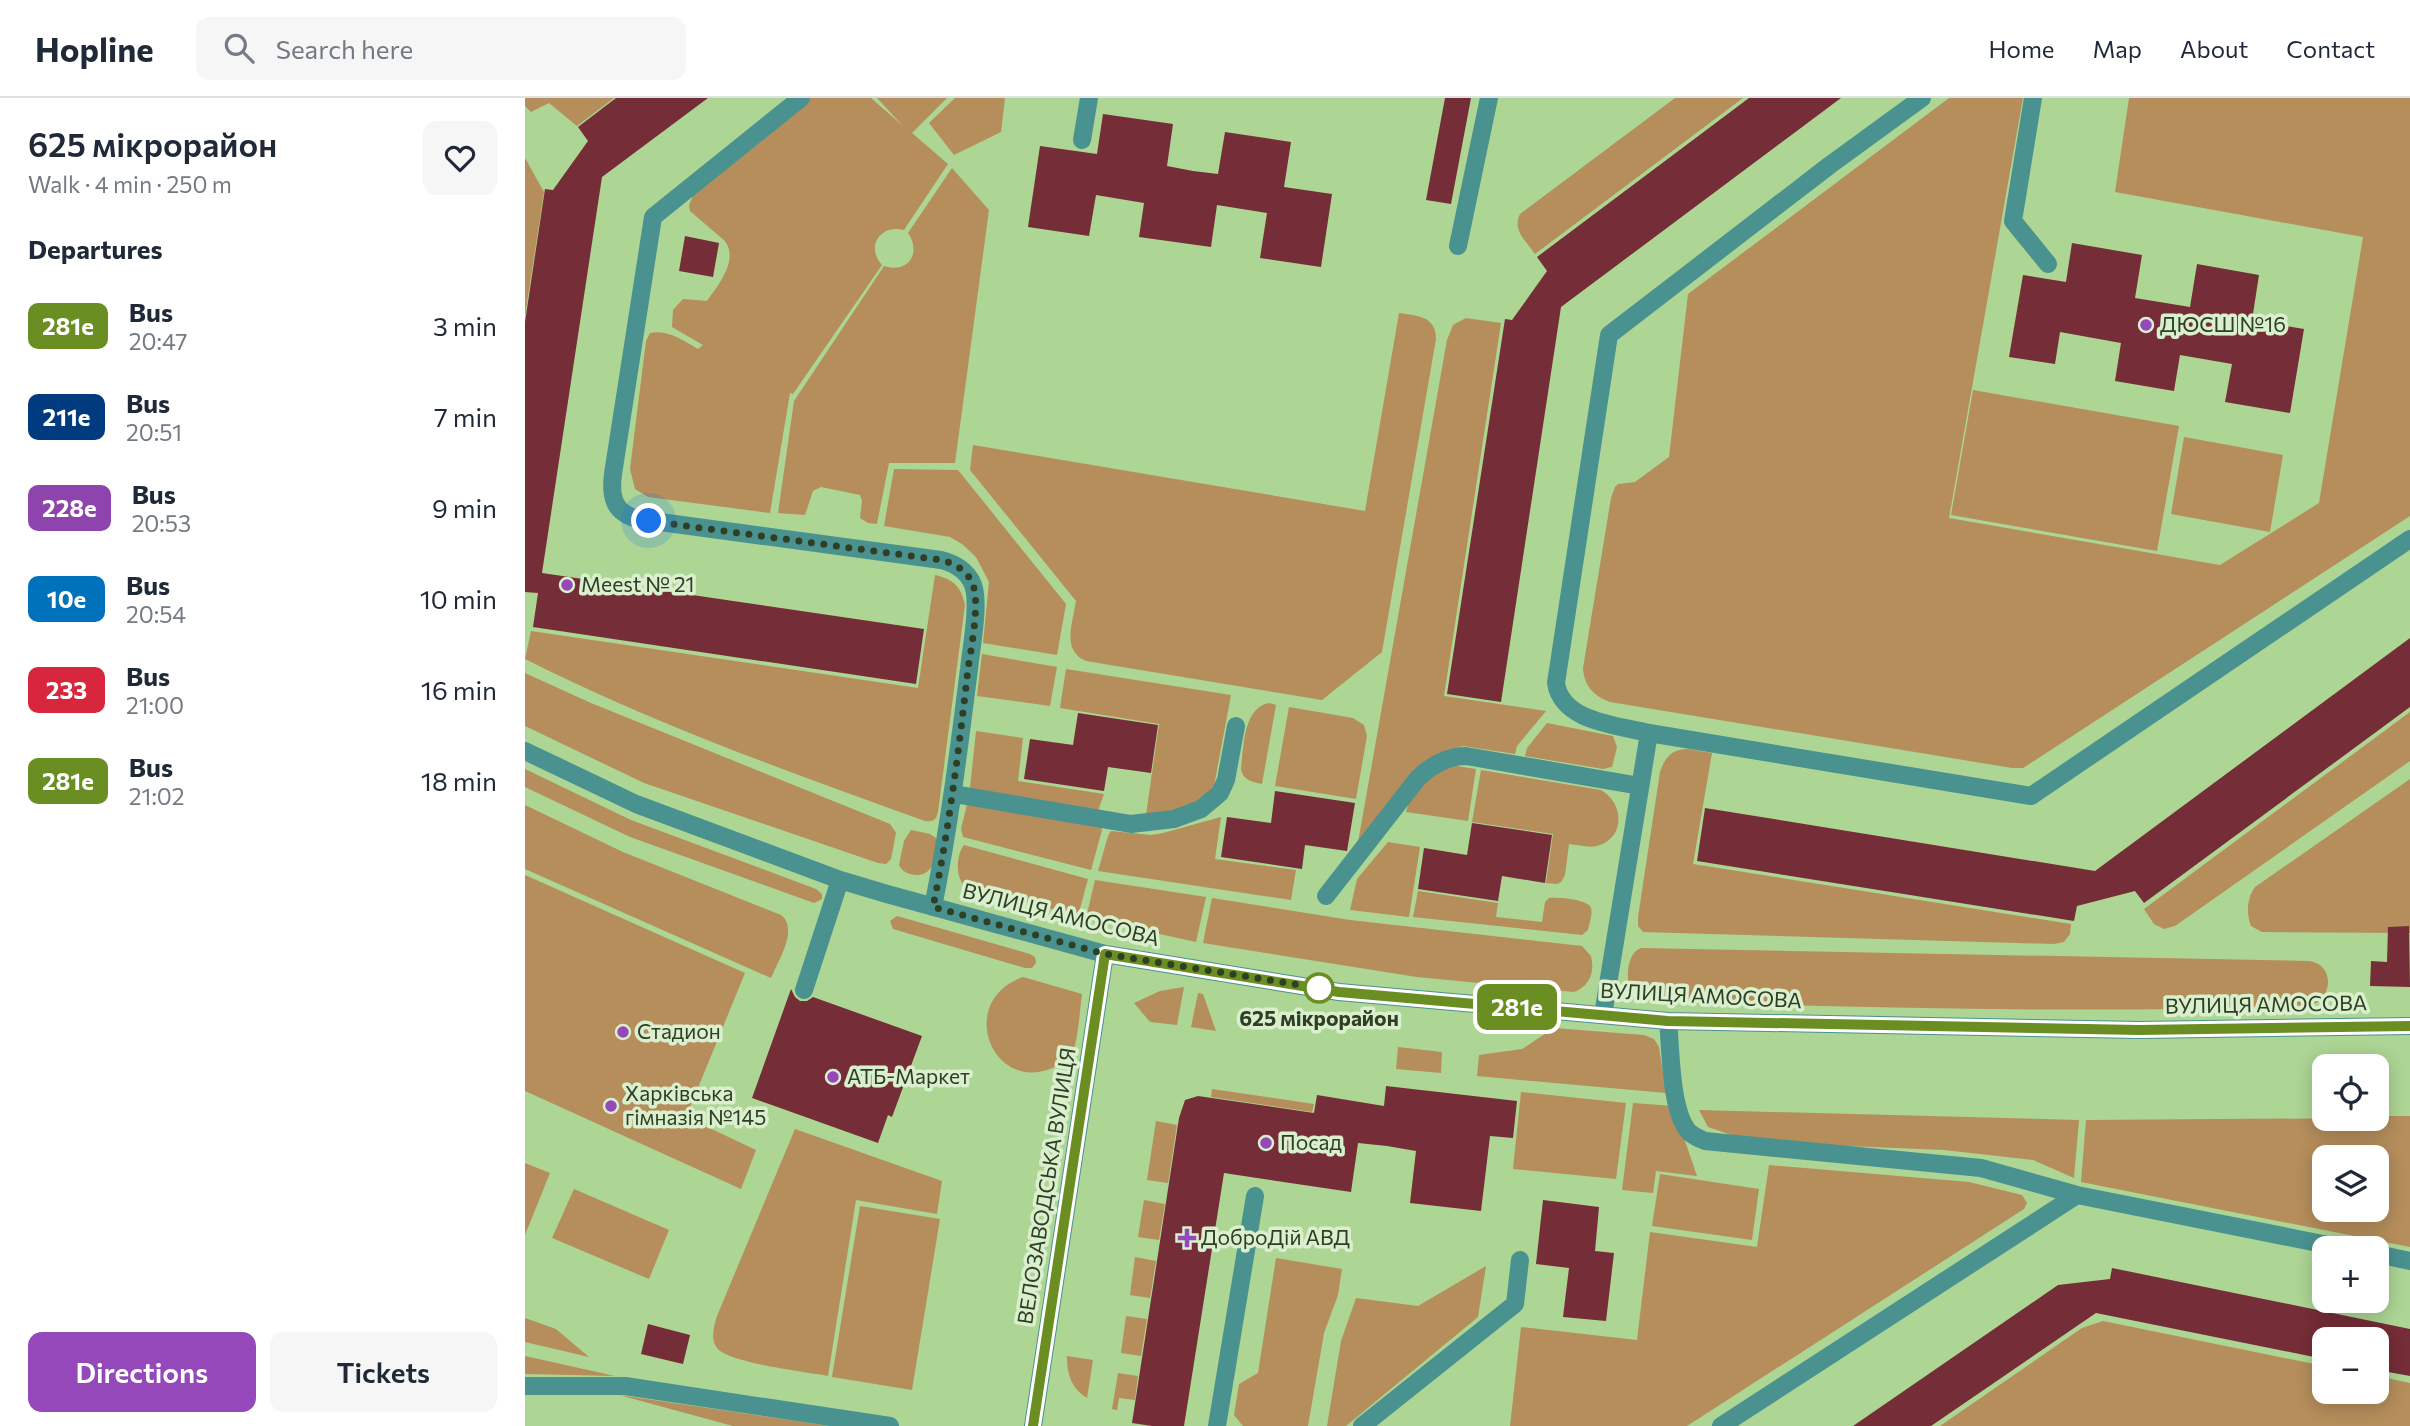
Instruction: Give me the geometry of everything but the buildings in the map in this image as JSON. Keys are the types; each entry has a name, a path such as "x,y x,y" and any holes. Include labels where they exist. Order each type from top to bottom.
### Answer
{"street":[{"path":"801,98 653,217 611,495 622,513 638,519 941,560 956,565 965,572 974,586 975,605 954,793 933,907"},
{"path":"1082,140 1089,98"},
{"path":"1458,246 1489,98"},
{"path":"1922,98 1830,165 1609,335 1556,683 1564,704 1581,716 1649,733 2031,796 2410,539"},
{"path":"2033,98 2013,221 2048,264"},
{"path":"954,793 1131,824 1174,819 1207,804 1223,788 1237,726"},
{"path":"1603,1015 1649,733"},
{"name":"ВУЛИЦЯ АМОСОВА","path":"525,751 636,804 840,880 1105,954 1339,992 1668,1021 2139,1030 2410,1026"},
{"path":"1326,895 1421,775 1432,766 1449,759 1466,757 1640,786"},
{"path":"804,990 840,880"},
{"name":"ВЕЛОЗАВОДСЬКА ВУЛИЦЯ","path":"1033,1426 1105,954"},
{"path":"1668,1021 1676,1099 1682,1120 1691,1133 1705,1141 1981,1168 2077,1195 2312,1242"},
{"path":"1721,1426 2077,1195"},
{"path":"1217,1426 1255,1196"},
{"path":"2389,1257 2410,1261"},
{"path":"1362,1426 1515,1304 1520,1260"},
{"path":"525,1386 625,1386 890,1426"}],"shaded area":[{"path":"525,98 614,98 577,126 549,103 531,112 525,106"},
{"path":"810,98 871,98 902,125 877,98 947,98 912,133 948,164 904,230 888,230 878,238 875,251 882,265 793,394 790,393 770,513 648,497 635,489 630,469 646,341 650,333 657,332 675,336 698,349 703,345 672,327 673,310 683,299 707,301 725,272 730,256 725,241 690,211 689,205 695,191"},
{"path":"955,98 1005,98 1001,132 954,155 929,123"},
{"path":"1675,98 1743,98 1535,254 1519,230 1520,214"},
{"path":"1949,98 2023,98 1949,518 2220,565 2319,503 2363,237 2115,192 2129,98 2410,98 2410,516 2023,768 1610,702 1599,697 1588,685 1583,668 1611,498 1618,484 1635,482 1669,457 1688,294"},
{"path":"525,158 544,192 525,316"},
{"path":"952,168 989,210 955,463 889,463 877,524 860,518 860,495 821,487 813,491 805,515 778,513 794,401 884,266 900,267 910,260 914,248 908,233"},
{"path":"1399,313 1425,318 1433,326 1436,339 1382,652 1322,700 1086,661 1078,656 1071,643 1076,601 970,470 973,445 1365,511"},
{"path":"1466,318 1501,323 1444,696 1546,711 1517,746 1515,754 1463,746 1441,753 1357,848 1447,340 1453,325"},
{"path":"1973,390 2179,426 2157,551 1951,515"},
{"path":"2184,437 2283,455 2270,532 2171,514"},
{"path":"894,469 958,470 1066,604 1057,655 983,643 989,582 976,557 950,537 884,526"},
{"path":"935,575 955,584 965,605 938,812 933,821 925,821 874,803 722,746 623,705 525,659 531,631 918,688"},
{"path":"982,654 1057,667 1050,706 977,696"},
{"path":"1066,669 1231,695 1214,786 1191,808 1146,815 1159,724 1060,708"},
{"path":"525,673 591,703 890,824 896,833 891,859 886,864 878,863 644,783 525,726"},
{"path":"1269,703 1276,705 1262,784 1245,778 1241,768 1246,729 1254,712"},
{"path":"1289,707 1353,718 1364,725 1367,736 1356,799 1275,786"},
{"path":"2410,712 2410,761 2175,926 2164,929 2154,924 2144,909"},
{"path":"1547,723 1613,736 1617,747 1612,767 1603,769 1525,756 1527,748"},
{"path":"976,731 1023,738 1018,781 1104,794 1098,811 970,788"},
{"path":"1678,750 1712,753 1693,864 2071,924 2070,934 2064,942 2054,944 1643,932 1638,926 1638,917 1660,772 1670,755"},
{"path":"1443,764 1476,769 1468,821 1406,812 1410,798"},
{"path":"525,769 631,820 816,889 822,894 822,899 814,903 630,837 525,787"},
{"path":"1481,770 1601,790 1614,803 1619,820 1617,828 1613,836 1597,846 1569,844 1565,875 1561,882 1546,883 1553,834 1472,822"},
{"path":"2410,779 2410,933 2262,932 2251,926 2248,906 2255,887"},
{"path":"967,804 1100,824 1102,830 1091,870 963,837 961,829"},
{"path":"525,805 623,852 781,915 786,921 788,937 771,978 525,869"},
{"path":"1221,817 1215,859 1296,870 1291,900 1098,871 1111,831 1151,835"},
{"path":"911,830 936,838 933,864 921,875 907,873 899,865 904,841"},
{"path":"1388,842 1420,847 1409,917 1350,910 1357,879"},
{"path":"964,845 1088,879 1078,916 965,886 958,866 959,854"},
{"name":"Стадион","path":"525,875 745,973 686,1117 756,1150 741,1189 525,1091"},
{"path":"1095,880 1206,897 1196,942 1086,918"},
{"path":"1418,891 1498,903 1496,917 1542,922 1545,902 1549,898 1584,902 1591,908 1591,916 1588,930 1582,935 1413,917"},
{"path":"1212,898 1350,920 1582,946 1591,956 1592,973 1584,986 1574,992 1417,977 1203,943"},
{"path":"897,916 1030,954 1035,957 1036,963 1032,968 1025,968 893,929 890,921"},
{"path":"1641,948 2309,961 2323,968 2328,982 2324,996 2311,1005 2047,1010 1703,1003 1658,1000 1631,992 1628,981 1630,961"},
{"path":"1023,977 1082,994 1074,1048 1070,1056 1050,1069 1029,1072 1011,1067 998,1056 989,1040 987,1022 991,1004 1003,988"},
{"path":"1184,987 1177,1025 1150,1022 1134,1003 1160,991"},
{"path":"1198,993 1203,994 1216,1031 1191,1027"},
{"path":"1554,1028 1644,1035 1654,1039 1659,1047 1666,1093 1477,1076 1479,1055 1522,1049"},
{"path":"1398,1047 1442,1052 1441,1073 1396,1069"},
{"path":"1212,1089 1314,1104 1312,1112 1211,1097"},
{"path":"1521,1092 1626,1103 1616,1179 1513,1169"},
{"path":"1633,1103 1673,1106 1697,1176 1656,1171 1653,1193 1622,1190"},
{"path":"1699,1110 2079,1120 2074,1178 2033,1160 1944,1150 1743,1139 1708,1127"},
{"path":"2389,1116 2410,1116 2410,1247 2389,1243 2389,1236 2354,1236 2081,1182 2086,1120 2312,1118 2312,1131 2389,1131"},
{"path":"1156,1121 1177,1125 1168,1183 1147,1180"},
{"path":"795,1129 942,1181 937,1214 856,1200 828,1376 736,1358 717,1348 714,1341 717,1316"},
{"path":"525,1163 550,1173 525,1235"},
{"path":"1769,1165 1969,1182 2022,1195 2027,1203 2024,1209 1687,1426 1510,1426 1521,1327 1637,1340 1650,1232 1757,1247"},
{"path":"1660,1174 1759,1189 1752,1240 1652,1226"},
{"path":"574,1189 669,1230 649,1279 552,1238"},
{"path":"1144,1200 1165,1204 1159,1240 1138,1237"},
{"path":"860,1206 940,1219 912,1390 832,1377"},
{"path":"1135,1257 1156,1261 1150,1298 1130,1295"},
{"path":"1276,1258 1342,1269 1338,1295 1324,1333 1308,1426 1243,1426 1234,1415 1239,1384 1258,1373"},
{"path":"1486,1266 1478,1317 1346,1426 1327,1426 1341,1341 1356,1298 1418,1306"},
{"path":"1126,1316 1147,1319 1141,1356 1121,1353"},
{"path":"525,1318 556,1329 589,1357 525,1342"},
{"path":"2103,1321 2312,1364 2312,1404 2389,1404 2389,1379 2410,1383 2410,1426 1940,1426 2082,1328"},
{"path":"525,1356 615,1376 525,1374"},
{"path":"1067,1356 1093,1360 1087,1398 1077,1390 1071,1380"},
{"path":"1118,1373 1138,1376 1135,1400 1119,1398 1117,1410 1112,1409"},
{"path":"619,1395 830,1426 733,1426"}],"bus line":[{"name":"281е","path":"1033,1426 1105,954 1339,992 1668,1021 2139,1030 2410,1026"}],"place":[{"name":"ДЮСШ №16","path":"2146,325"},
{"name":"Meest № 21","path":"567,585"},
{"name":"625 мікрорайон","path":"1319,988"},
{"name":"Стадион","path":"623,1032"},
{"name":"АТБ-Маркет","path":"833,1077"},
{"name":"Харківська гімназія №145","path":"611,1106"},
{"name":"Посад","path":"1266,1143"},
{"name":"ДоброДій АВД","path":"1187,1238"}],"route":[{"path":"649,521 941,560 956,565 968,575 974,586 975,597 971,647 954,793 933,907 1105,954 1319,988"}]}
